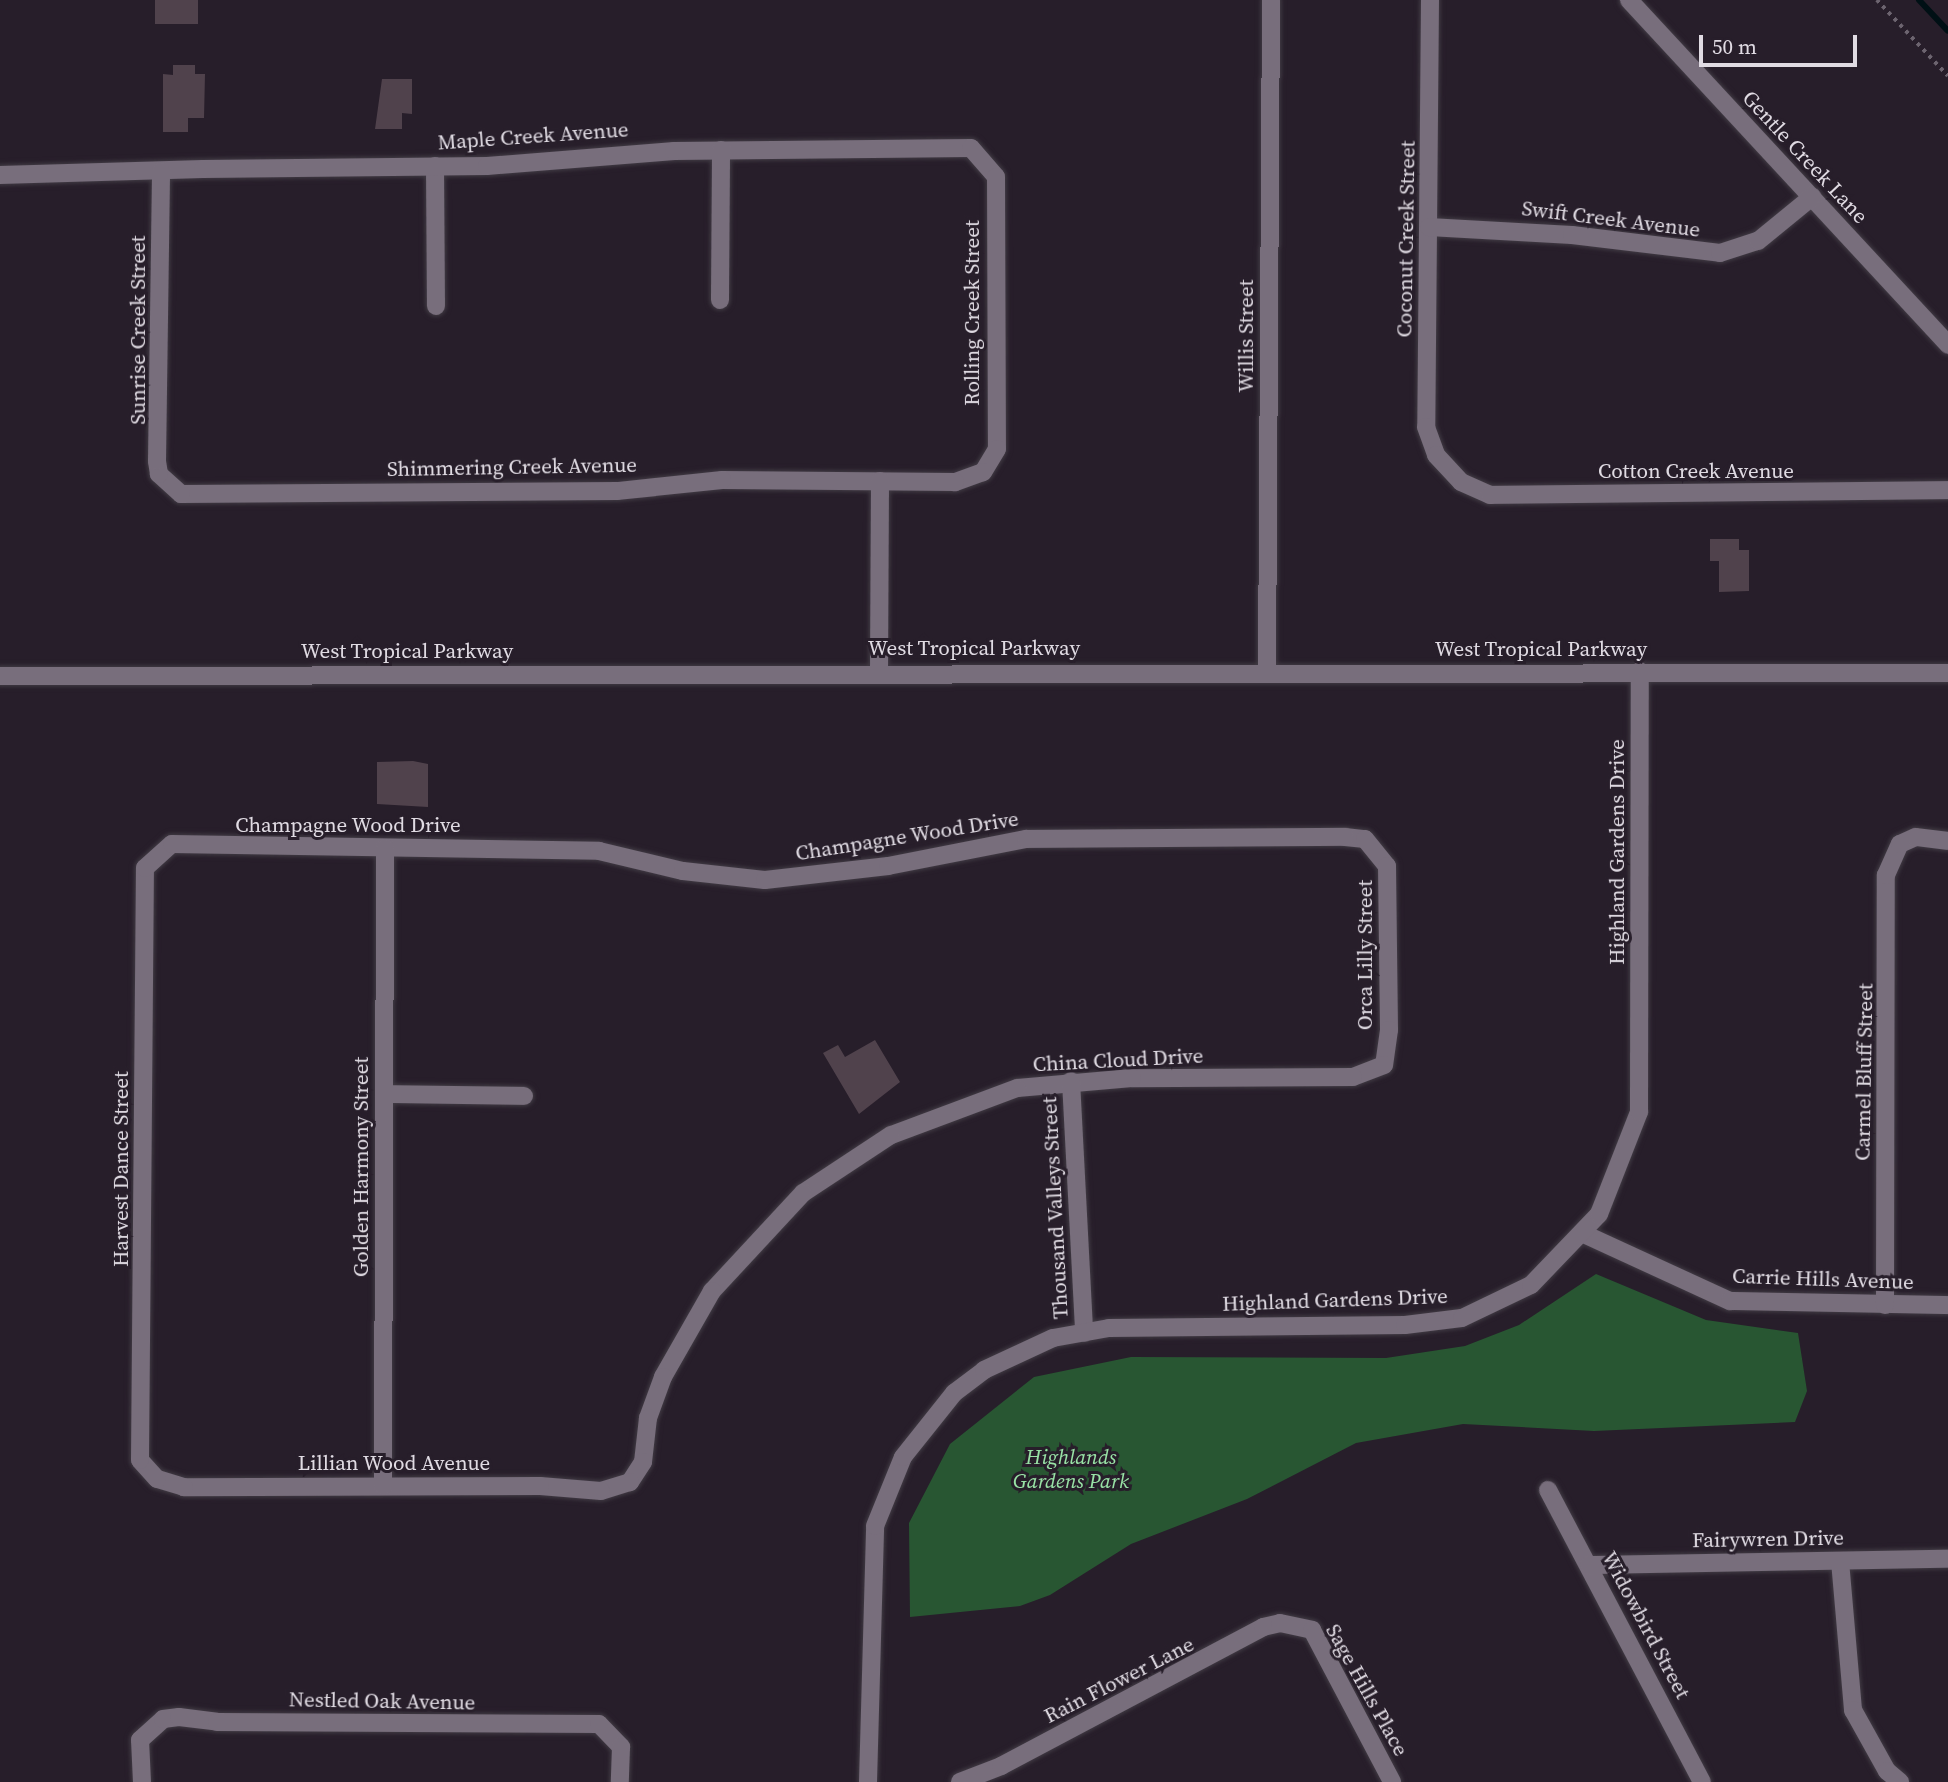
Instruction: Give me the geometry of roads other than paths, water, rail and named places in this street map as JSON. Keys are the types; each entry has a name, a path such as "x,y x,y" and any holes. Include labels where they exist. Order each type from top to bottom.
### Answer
{"street":[{"name":"Willis Street","path":"1266,672 1272,0"},
{"name":"Coconut Creek Street","path":"1430,0 1426,426 1436,455 1450,472"},
{"name":"Gentle Creek Lane","path":"1629,0 1948,345"},
{"name":"Maple Creek Avenue","path":"0,175 435,166 721,150 935,150 955,146 981,156"},
{"path":"720,300 721,150"},
{"name":"Rolling Creek Street","path":"981,156 996,177 997,195 998,434 992,461 983,472"},
{"path":"435,166 436,306"},
{"name":"Sunrise Creek Street","path":"162,171 158,461 168,485"},
{"name":"Swift Creek Avenue","path":"1429,227 1572,235 1720,253 1765,236 1812,197"},
{"name":"Shimmering Creek Avenue","path":"168,485 192,496 617,491 722,480 955,482 983,472"},
{"name":"Cotton Creek Avenue","path":"1450,472 1490,495 1948,490"},
{"path":"879,671 880,481"},
{"name":"West Tropical Parkway","path":"0,676 879,671 1948,673"},
{"name":"Highland Gardens Drive","path":"868,1782 870,1565 875,1526 898,1469 927,1424 984,1370 1017,1351 1084,1333 1434,1324 1503,1303 1531,1285 1584,1234 1618,1174 1639,1112 1640,671"},
{"name":"Champagne Wood Drive","path":"155,854 187,840 223,847 599,851 683,871 765,880 888,866 1026,839 1345,837 1376,847"},
{"name":"Carmel Bluff Street","path":"1885,1305 1886,875 1900,844 1916,837 1948,841"},
{"name":"Orca Lilly Street","path":"1376,847 1389,880 1384,1065"},
{"name":"Golden Harmony Street","path":"383,1486 385,848"},
{"name":"Harvest Dance Street","path":"155,854 145,868 145,1374 139,1439 140,1460 157,1479"},
{"name":"China Cloud Drive","path":"630,1482 643,1462 648,1418 663,1377 700,1311 736,1261 803,1193 891,1135 932,1116 1017,1087 1071,1081 1353,1077 1384,1065"},
{"name":"Thousand Valleys Street","path":"1071,1081 1084,1333"},
{"path":"384,1094 524,1096"},
{"name":"Carrie Hills Avenue","path":"1584,1234 1730,1301 1948,1305"},
{"name":"Lillian Wood Avenue","path":"157,1479 184,1487 383,1486 601,1491 630,1482"},
{"name":"Widowbird Street","path":"1548,1490 1702,1782"},
{"name":"Fairywren Drive","path":"1589,1565 1948,1559"},
{"path":"1840,1561 1853,1710 1887,1771 1900,1782"},
{"name":"Rain Flower Lane","path":"960,1782 1013,1760 1263,1627 1298,1625"},
{"name":"Sage Hills Place","path":"1298,1625 1312,1630 1392,1782"},
{"name":"Nestled Oak Avenue","path":"142,1782 140,1740 152,1726 179,1717 218,1722 599,1724 611,1733 624,1759 620,1782"}],"waterway":[{"path":"1919,0 1948,31"}],"park label":[{"name":"Highlands Gardens Park","path":"1071,1469"}]}
